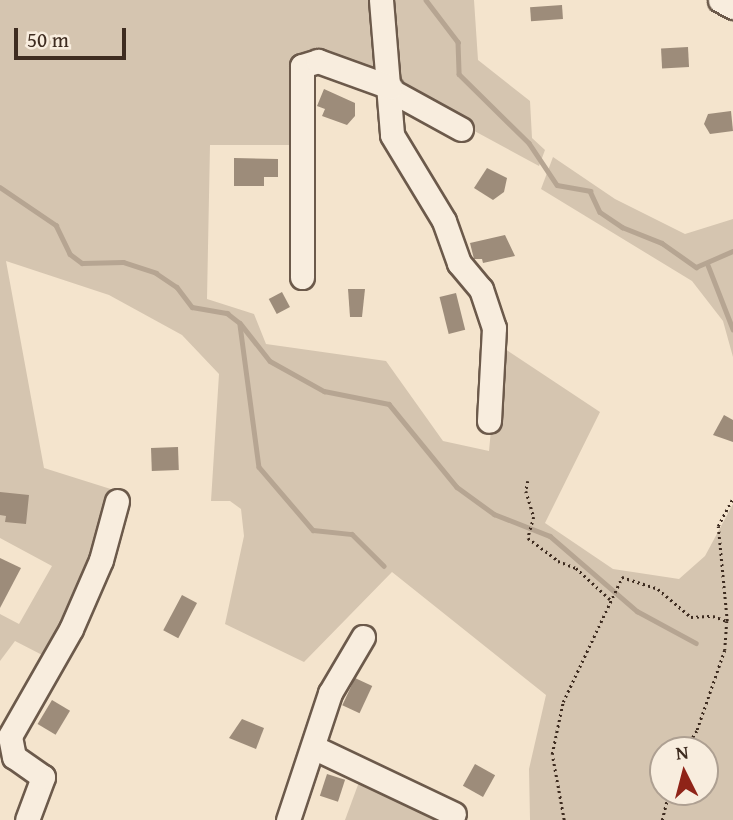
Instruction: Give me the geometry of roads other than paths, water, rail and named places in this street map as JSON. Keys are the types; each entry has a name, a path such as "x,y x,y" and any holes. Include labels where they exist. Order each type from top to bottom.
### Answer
{"street":[{"path":"381,0 392,135 444,221 459,263 487,302 496,350 489,421"},
{"path":"720,0 733,7"},
{"path":"302,277 302,66 318,61 390,89 461,130"},
{"path":"27,820 43,777 14,757 9,736 71,629 100,560 117,501"},
{"path":"288,820 330,692 363,637"},
{"path":"313,747 454,814"}],"waterway":[{"path":"426,0 458,42 459,74 529,143 557,185 590,191 600,212 622,227 662,243 696,267 733,251"},
{"path":"0,187 56,225 70,254 82,263 123,262 156,273 177,287 192,307 227,313 240,323 270,361 324,391 389,404 457,487 494,514 550,536 637,611 696,643"},
{"path":"708,265 733,329"},
{"path":"240,325 259,467 313,530 352,534 384,566"}]}
